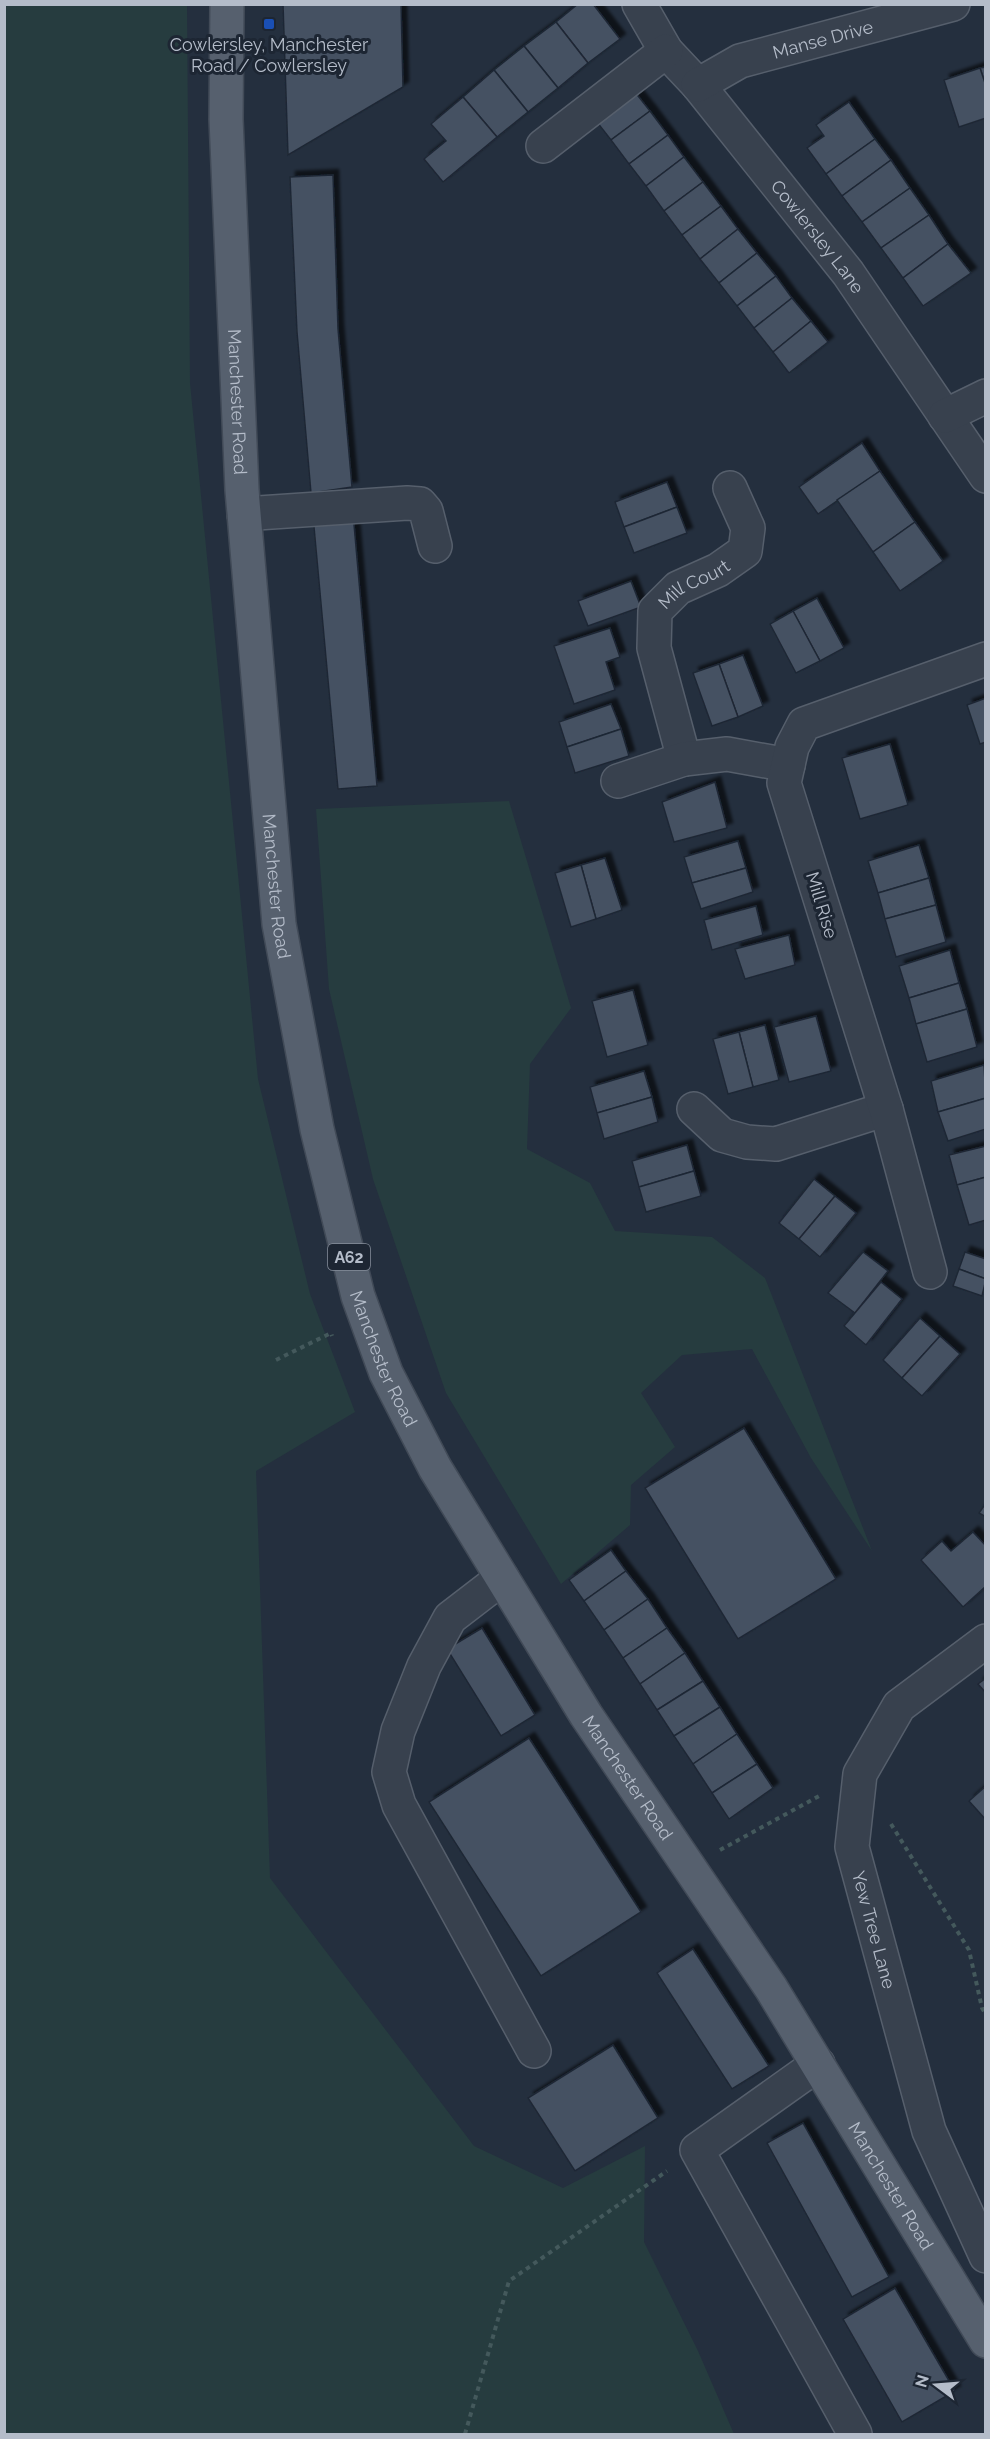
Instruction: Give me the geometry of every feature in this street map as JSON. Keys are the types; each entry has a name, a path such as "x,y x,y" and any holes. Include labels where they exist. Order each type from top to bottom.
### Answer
{"main road":[{"name":"Manchester Road","path":"227,4 226,118 244,514 279,924 317,1129 358,1296 386,1373 435,1468 586,1715 771,1988 986,2341"}],"street":[{"name":"Cowlersley Lane","path":"639,4 666,51 698,85 848,273 986,476"},
{"name":"Manse Drive","path":"698,85 740,61 872,14 952,4"},
{"path":"543,146 666,51"},
{"path":"945,416 986,396"},
{"name":"Mill Court","path":"684,759 654,648 655,611 678,588 717,570 745,551 748,528 730,488"},
{"path":"244,514 420,504 426,511 435,546"},
{"name":"Mill Rise","path":"930,1272 886,1109 784,783 792,747 804,724 986,659"},
{"path":"618,781 684,759 727,754 788,765"},
{"path":"694,1109 722,1135 747,1142 776,1144 886,1109"},
{"path":"502,1578 450,1618 424,1666 398,1731 389,1772 399,1805 534,2050"},
{"name":"Yew Tree Lane","path":"986,1641 899,1706 860,1774 852,1848 929,2131 986,2256"},
{"path":"818,2064 697,2150 855,2434"}],"path":[{"path":"276,1360 331,1333 335,1343"},
{"path":"692,1871 722,1848 860,1774"},
{"path":"891,1823 969,1950 982,2008 986,2015"},
{"path":"465,2434 509,2281 697,2150"}],"green space":[{"path":"5,4 187,5 190,383 258,1079 310,1294 355,1412 256,1471 270,1878 474,2146 563,2188 645,2146 644,2242 698,2351 734,2434 5,2434"},
{"path":"509,801 571,1008 530,1064 527,1149 590,1183 615,1231 712,1237 765,1278 872,1551 811,1458 752,1349 682,1355 641,1393 675,1447 631,1485 630,1525 561,1584 446,1393 373,1179 329,989 316,809"}],"building":[{"path":"283,4 401,4 403,87 288,155"},
{"path":"578,4 593,4 620,39 588,63 556,22"},
{"path":"556,22 588,63 558,88 524,46"},
{"path":"524,46 558,88 528,112 494,70"},
{"path":"986,67 986,86 980,68"},
{"path":"980,68 986,86 986,118 959,127 944,80"},
{"path":"494,70 528,112 497,137 463,97"},
{"path":"631,87 650,111 611,140 593,117"},
{"path":"463,97 497,137 443,182 424,159 446,141 431,124"},
{"path":"849,102 875,139 826,174 807,148 824,136 816,125"},
{"path":"650,111 668,135 629,164 611,140"},
{"path":"668,135 684,157 646,186 629,164"},
{"path":"875,139 891,160 842,196 826,174"},
{"path":"684,157 703,182 664,211 646,186"},
{"path":"891,160 910,188 862,222 842,196"},
{"path":"333,175 338,329 352,487 311,493 297,332 290,177"},
{"path":"703,182 721,206 682,235 664,211"},
{"path":"910,188 929,215 881,248 862,222"},
{"path":"721,206 738,229 700,259 682,235"},
{"path":"929,215 948,244 903,278 881,248"},
{"path":"738,229 757,253 719,283 700,259"},
{"path":"948,244 971,273 923,306 903,278"},
{"path":"757,253 776,276 737,306 719,283"},
{"path":"776,276 792,298 754,328 737,306"},
{"path":"792,298 811,321 773,352 754,328"},
{"path":"811,321 828,342 789,373 773,352"},
{"path":"862,443 880,471 818,514 799,487"},
{"path":"880,471 915,522 873,552 837,500"},
{"path":"667,482 677,507 624,527 615,502"},
{"path":"677,507 687,533 634,553 624,527"},
{"path":"353,513 377,786 338,789 313,516"},
{"path":"915,522 943,561 900,591 873,552"},
{"path":"631,581 641,607 588,626 578,601"},
{"path":"817,598 844,648 820,661 793,611"},
{"path":"793,611 820,661 796,673 770,624"},
{"path":"610,628 620,657 606,662 615,690 574,704 554,646"},
{"path":"743,655 763,706 738,717 719,664"},
{"path":"719,664 738,717 712,726 693,673"},
{"path":"986,698 986,742 980,744 967,705"},
{"path":"611,704 621,729 567,747 559,722"},
{"path":"621,729 629,756 575,773 567,747"},
{"path":"890,744 908,805 860,819 842,758"},
{"path":"715,782 727,828 674,842 662,802"},
{"path":"738,841 746,868 692,883 684,857"},
{"path":"919,845 929,878 878,893 868,861"},
{"path":"605,858 622,910 596,919 581,865"},
{"path":"581,865 596,919 571,927 555,873"},
{"path":"746,868 753,892 701,909 692,883"},
{"path":"929,878 936,905 885,919 878,893"},
{"path":"936,905 946,942 896,957 885,919"},
{"path":"756,906 763,935 712,950 704,920"},
{"path":"789,935 795,965 745,979 735,949"},
{"path":"950,950 959,983 909,998 899,966"},
{"path":"959,983 967,1009 916,1024 909,998"},
{"path":"633,990 648,1045 607,1057 592,1001"},
{"path":"967,1009 977,1047 927,1062 916,1024"},
{"path":"816,1016 831,1071 789,1082 774,1027"},
{"path":"765,1025 779,1080 753,1087 739,1032"},
{"path":"739,1032 753,1087 728,1094 713,1039"},
{"path":"984,1065 986,1098 938,1112 931,1081"},
{"path":"644,1071 652,1097 597,1113 590,1087"},
{"path":"652,1097 658,1122 604,1139 597,1113"},
{"path":"986,1098 986,1129 948,1141 938,1112"},
{"path":"687,1145 694,1171 639,1187 632,1161"},
{"path":"986,1146 986,1177 957,1185 949,1155"},
{"path":"694,1171 701,1196 646,1212 639,1187"},
{"path":"986,1177 986,1220 969,1225 957,1185"},
{"path":"814,1179 835,1196 799,1239 779,1223"},
{"path":"835,1196 856,1213 820,1257 799,1239"},
{"path":"863,1252 888,1271 855,1313 828,1293"},
{"path":"965,1252 986,1259 986,1279 959,1269"},
{"path":"959,1269 986,1279 982,1296 953,1286"},
{"path":"881,1282 902,1299 866,1345 844,1326"},
{"path":"920,1318 940,1336 902,1378 883,1360"},
{"path":"940,1336 960,1354 922,1396 902,1378"},
{"path":"744,1428 836,1579 738,1639 645,1488"},
{"path":"986,1503 986,1517 979,1513"},
{"path":"973,1532 986,1546 986,1586 963,1607 921,1560 942,1541 951,1551"},
{"path":"611,1550 626,1571 584,1601 569,1580"},
{"path":"626,1571 648,1599 604,1630 584,1601"},
{"path":"648,1599 667,1628 623,1658 604,1630"},
{"path":"482,1628 535,1715 501,1736 447,1649"},
{"path":"667,1628 685,1653 640,1684 623,1658"},
{"path":"685,1653 703,1681 657,1710 640,1684"},
{"path":"986,1678 986,1693 978,1684"},
{"path":"703,1681 720,1707 674,1736 657,1710"},
{"path":"720,1707 737,1734 693,1764 674,1736"},
{"path":"737,1734 757,1764 712,1793 693,1764"},
{"path":"529,1738 641,1912 541,1976 429,1802"},
{"path":"757,1764 773,1788 729,1819 712,1793"},
{"path":"986,1786 986,1820 969,1801"},
{"path":"693,1949 769,2066 732,2089 657,1973"},
{"path":"613,2045 658,2118 575,2171 528,2098"},
{"path":"803,2123 889,2277 852,2297 767,2143"},
{"path":"895,2288 955,2391 902,2422 843,2319"}],"place":[{"name":"Cowlersley, Manchester Road / Cowlersley","path":"269,24"}]}
